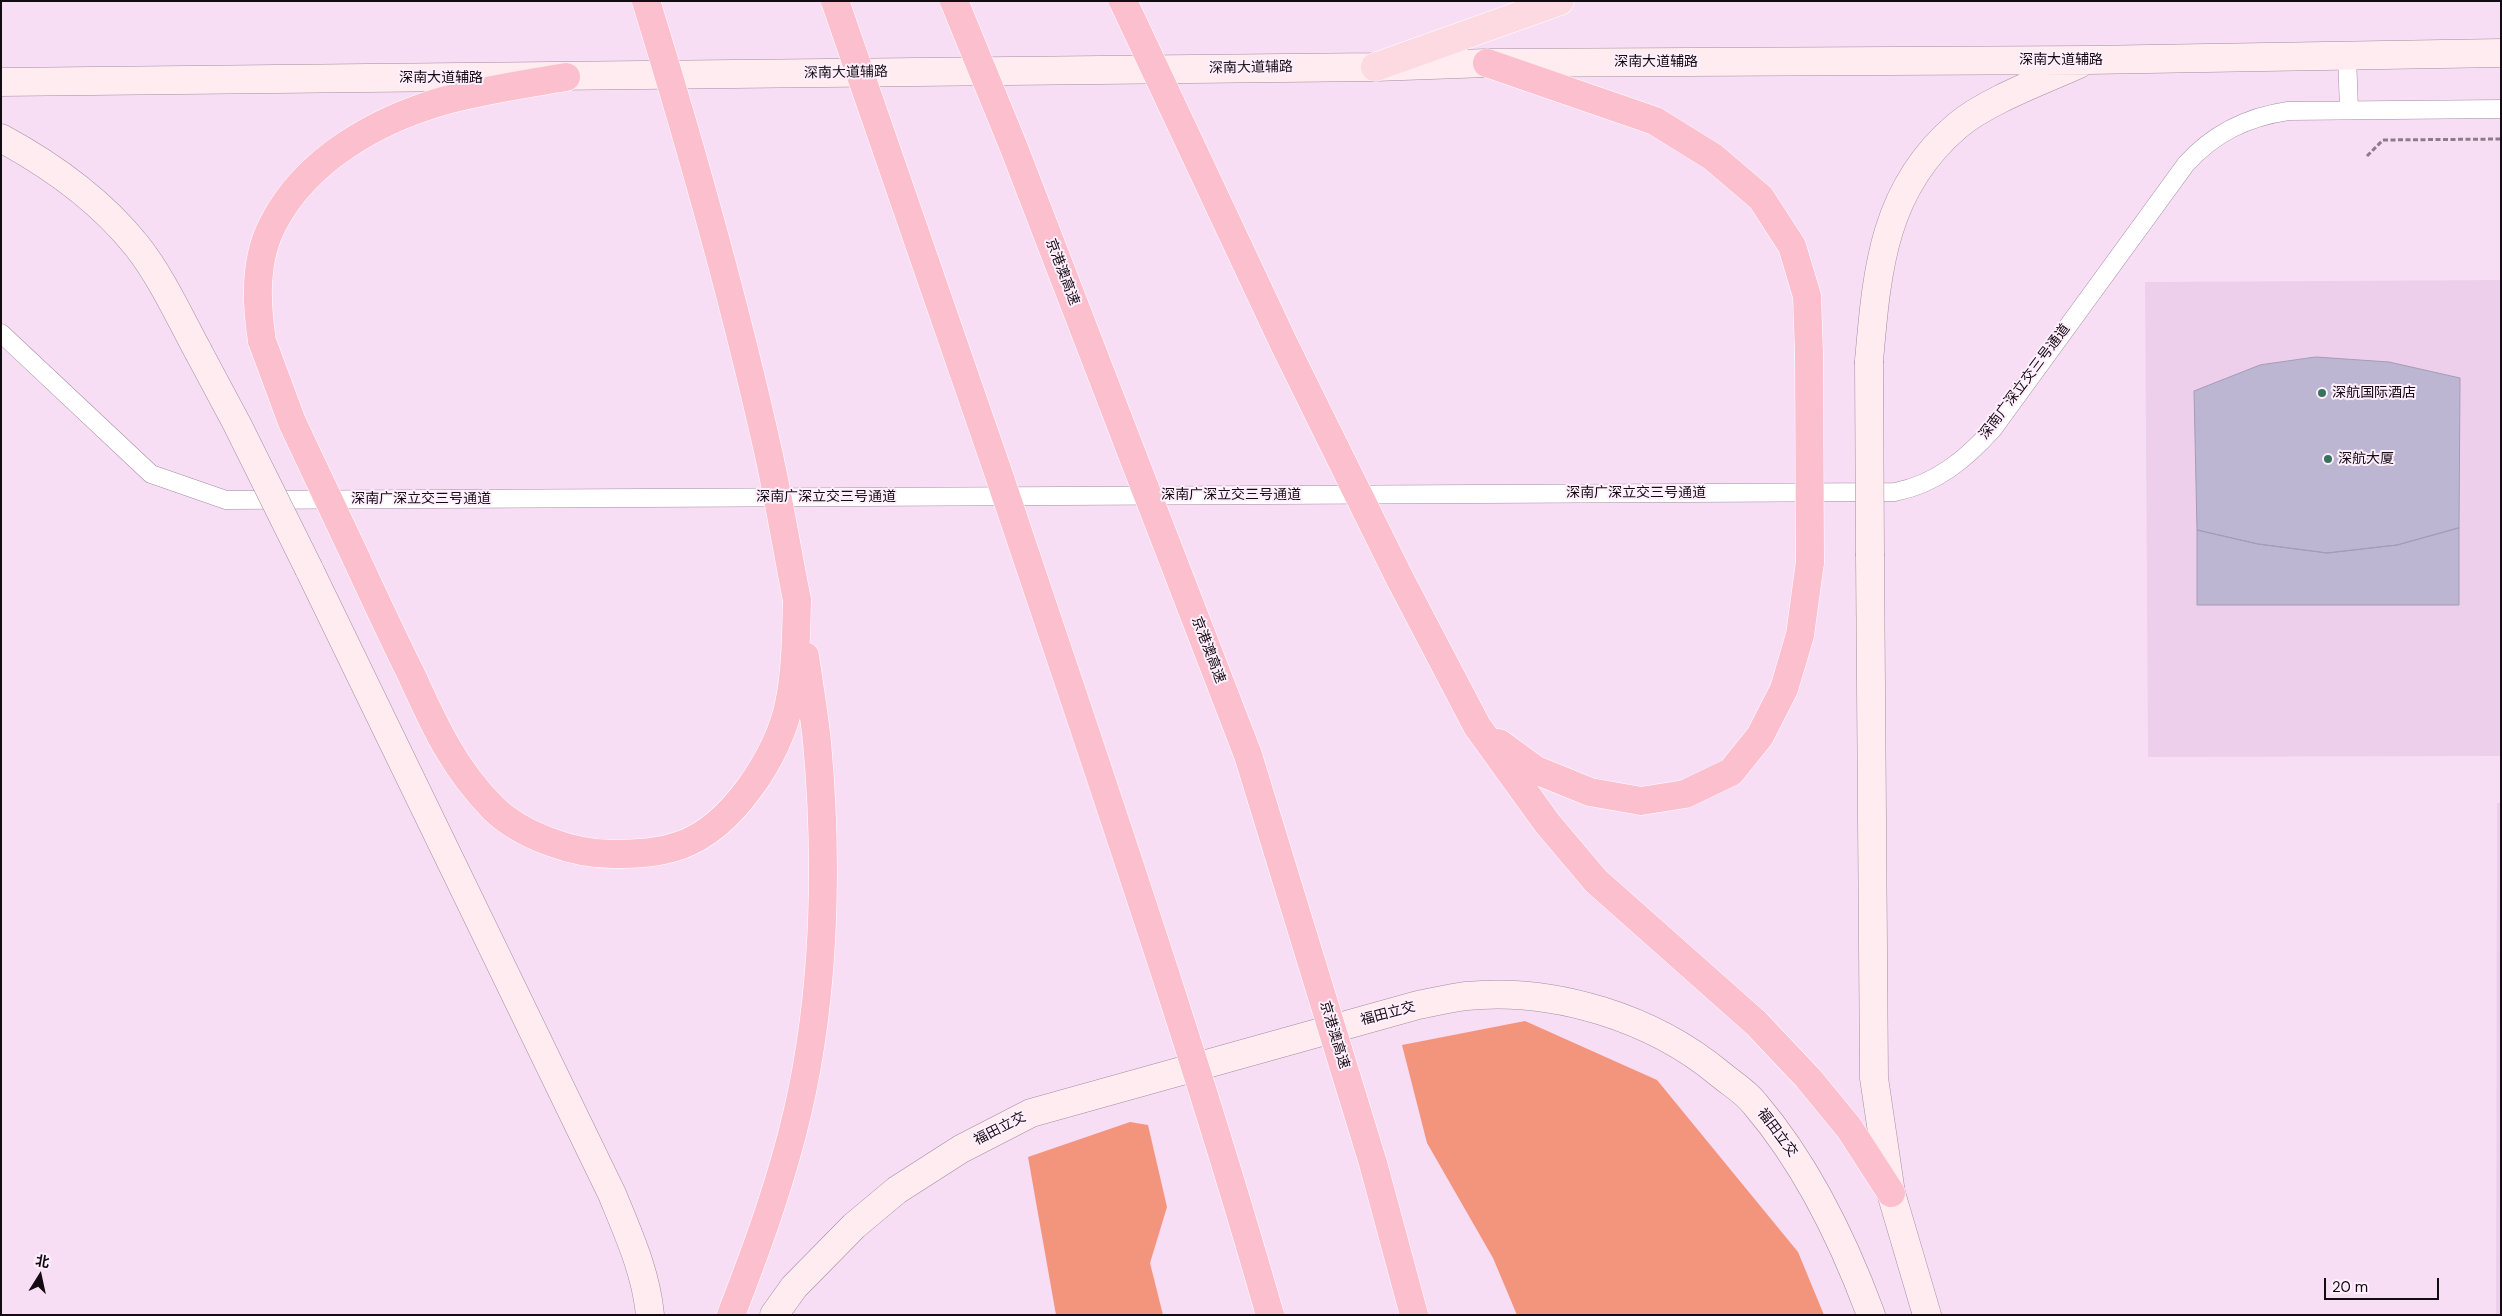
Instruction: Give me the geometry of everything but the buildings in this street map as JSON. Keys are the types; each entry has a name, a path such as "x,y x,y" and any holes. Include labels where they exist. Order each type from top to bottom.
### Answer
{"highway":[{"path":"646,1 688,138 747,363 768,453 797,600 817,741 824,862 820,954 810,1039 798,1110 768,1217 731,1315"},
{"path":"835,1 1008,501 1144,905 1240,1209 1270,1315"},
{"name":"京港澳高速","path":"954,1 1014,148 1248,754 1373,1163 1414,1315"},
{"path":"1123,1 1284,344 1399,578 1477,726 1547,823 1596,881 1756,1023 1808,1078 1849,1128 1891,1193"},
{"path":"1477,726 1536,770 1590,792 1641,801 1685,794 1730,772 1760,736 1784,689 1800,634 1810,562 1809,353 1806,296 1792,246 1761,198 1713,157 1655,121 1487,63"},
{"path":"566,77 443,101 399,116 356,138 318,167 292,194 273,223 263,252 258,281 257,309 262,341 292,422 438,732 465,777 496,811 527,831 562,846 603,854 644,854 682,845 712,827 737,803 758,777 774,746 789,706 796,660 797,600"}],"main road":[{"path":"1375,67 1560,1"},
{"name":"深南大道辅路","path":"1,82 1375,67 1487,63 2089,60 2501,53"},
{"path":"1927,1315 1891,1193 1874,1078 1869,360 1875,289 1883,249 1898,204 1920,165 1958,125 2000,100 2089,60"},
{"path":"1,138 49,166 96,204 136,246 160,281 237,424 309,569 612,1194 633,1244 648,1293 650,1315"},
{"name":"福田立交","path":"774,1315 801,1280 854,1226 897,1190 961,1149 1031,1113 1418,1005 1467,996 1529,996 1597,1009 1653,1030 1705,1062 1754,1102 1797,1158 1854,1267 1871,1315"}],"lane":[{"path":"2347,56 2349,109"},
{"name":"深南广深立交三号通道","path":"1,333 151,474 226,500 1895,492 1912,489 1934,479 1975,449 1993,428 2186,164 2198,151 2227,129 2267,114 2288,111 2501,108"}],"path":[{"path":"2367,156 2383,140 2501,139"}],"shaded area":[{"path":"2501,280 2501,756 2148,757 2145,282"},
{"path":"2497,803 2501,803 2501,1315 2496,1315"},
{"path":"1525,1021 1657,1080 1798,1252 1824,1315 1517,1315 1493,1258 1427,1143 1402,1045"},
{"path":"1130,1122 1148,1125 1167,1207 1150,1263 1163,1315 1056,1315 1028,1157"}],"place":[{"name":"深航国际酒店","path":"2322,393"},
{"name":"深航大厦","path":"2328,459"}]}
